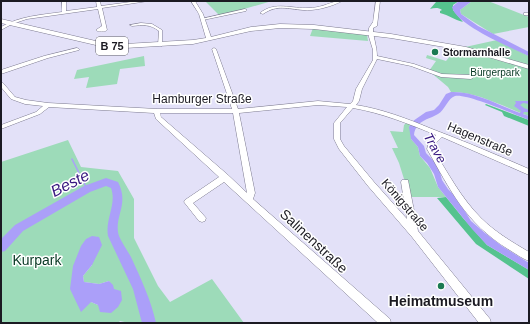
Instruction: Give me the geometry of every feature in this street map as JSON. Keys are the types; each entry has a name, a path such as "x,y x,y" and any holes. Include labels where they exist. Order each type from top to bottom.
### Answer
{"main road":[{"path":"193,1 211,38"},
{"name":"B 75","path":"1,21 113,46 178,43 211,38 251,29 280,26 332,29 373,33 470,50 529,67"}],"street":[{"path":"64,1 64,13"},
{"path":"98,1 104,27"},
{"path":"1,29 11,23 26,18 146,1"},
{"path":"262,13 268,8 278,6 286,5 308,10 340,1"},
{"path":"353,106 359,89 376,57 373,33 378,1"},
{"path":"203,19 246,10"},
{"path":"132,25 149,23 157,28 161,31 160,45"},
{"path":"1,72 46,57 77,49"},
{"path":"214,49 236,111 251,192 249,199"},
{"path":"376,57 412,65 440,74 471,77"},
{"name":"Hamburger Straße","path":"1,84 13,98 25,102 45,105 157,111 236,111 318,104 365,108 409,122"},
{"path":"1,127 38,113 45,105"},
{"name":"Königstraße","path":"353,106 337,123 337,139 341,147 414,234 482,321"},
{"name":"Salinenstraße","path":"157,111 158,118 386,323"},
{"name":"Hagenstraße","path":"409,122 441,134 529,172"},
{"path":"441,134 431,144 430,149 453,188 486,229 529,257"},
{"path":"202,218 188,202 225,177"},
{"path":"405,182 414,234"}],"green space":[{"path":"272,1 220,16 206,2"},
{"path":"459,1 453,5 453,10 463,22 440,13 442,10 439,8 430,9 436,2"},
{"path":"472,1 488,1 529,17 529,27 493,34 461,14 460,10"},
{"path":"313,28 367,34 368,41 310,36"},
{"name":"Bürgerpark","path":"497,40 529,56 529,116 481,97 461,92 451,92 448,87 429,71 436,61 426,58 427,55 446,61 456,49"},
{"path":"144,56 145,66 120,69 117,84 86,88 89,77 74,79 77,70"},
{"path":"486,104 529,120 529,126 504,116 502,112 485,105"},
{"path":"407,122 411,123 411,139 418,147 420,156 430,168 438,187 446,197 410,197 408,183 404,179 392,148 398,148 390,131 403,132 404,125"},
{"name":"Kurpark","path":"68,140 81,167 118,171 134,199 134,238 158,286 170,302 212,279 244,323 129,323 120,321 118,323 1,323 1,162","holes":["92,265 83,276 84,282 99,284 109,281 113,289 98,305 91,302 73,266"]},
{"path":"446,197 487,245 529,270 529,279 476,244 437,198"}],"shaded area":[{"path":"459,1 472,1 460,10 461,14 478,26 529,52 529,56 498,42 463,21 452,7"},
{"path":"451,92 460,92 478,96 520,113 521,111 514,106 516,103 515,101 529,101 529,104 523,103 520,105 529,110 529,112 524,112 523,114 529,116 529,120 480,101 455,96 450,99 438,114 420,123 415,130 414,135 424,146 426,153 435,162 442,180 457,198 471,221 502,246 529,263 529,270 487,245 472,229 438,187 434,174 427,163 420,156 418,147 411,139 409,127 413,121 426,112 434,110 446,94"},
{"path":"92,236 99,237 102,245 92,265 83,276 84,282 99,284 109,281 113,285 114,289 121,291 122,300 118,307 111,313 100,312 98,305 91,302 81,312 70,289 73,266 81,246 86,239"}],"waterway":[{"path":"72,159 87,189"},
{"name":"Beste","path":"1,247 19,228 87,189 106,182 115,185 119,198 113,233 139,289 149,323"}],"place":[{"name":"Stormarnhalle","path":"435,52"},
{"name":"Heimatmuseum","path":"441,286"}],"water label":[{"name":"Trave","path":"435,148"}]}
